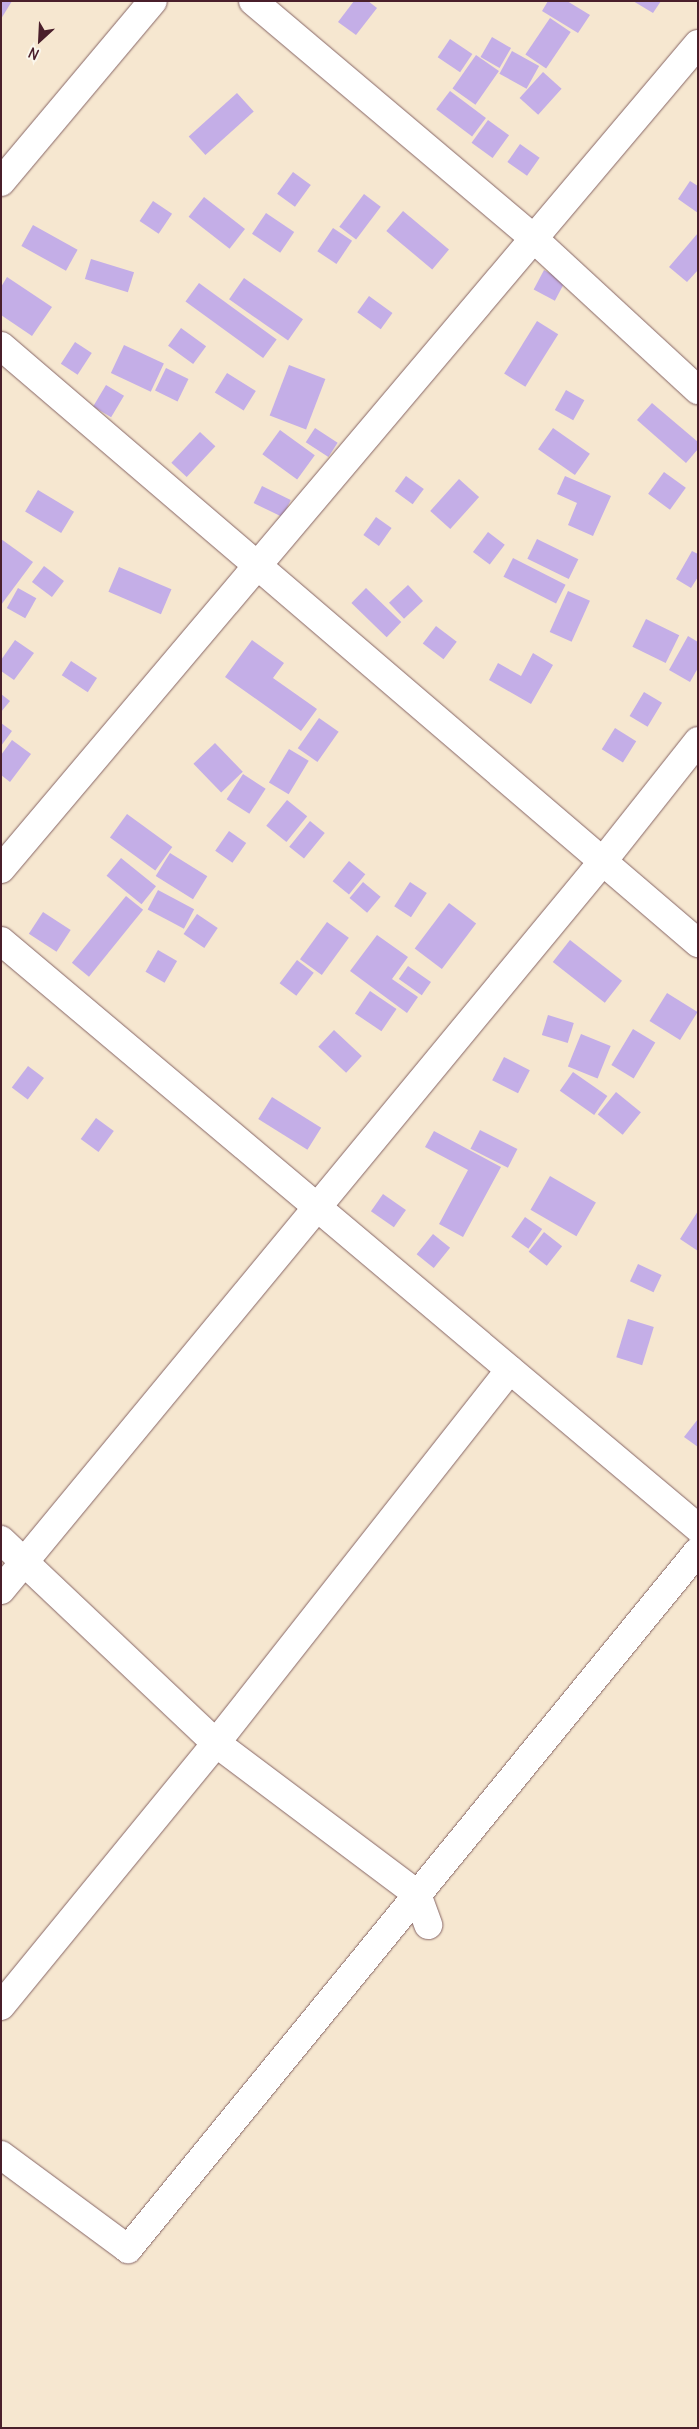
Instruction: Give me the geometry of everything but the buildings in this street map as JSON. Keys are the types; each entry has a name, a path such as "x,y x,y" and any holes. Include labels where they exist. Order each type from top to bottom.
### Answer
{"street":[{"path":"1,182 153,1"},
{"path":"254,1 532,237 698,390"},
{"path":"1,869 258,566 532,237 698,44"},
{"path":"1,346 698,943"},
{"path":"1,1590 602,861 698,741"},
{"path":"1,941 698,1528"},
{"path":"1,2006 216,1743 510,1370"},
{"path":"1,1540 25,1560 216,1743 417,1894 428,1925"},
{"path":"1,2154 128,2249 698,1551"}]}
